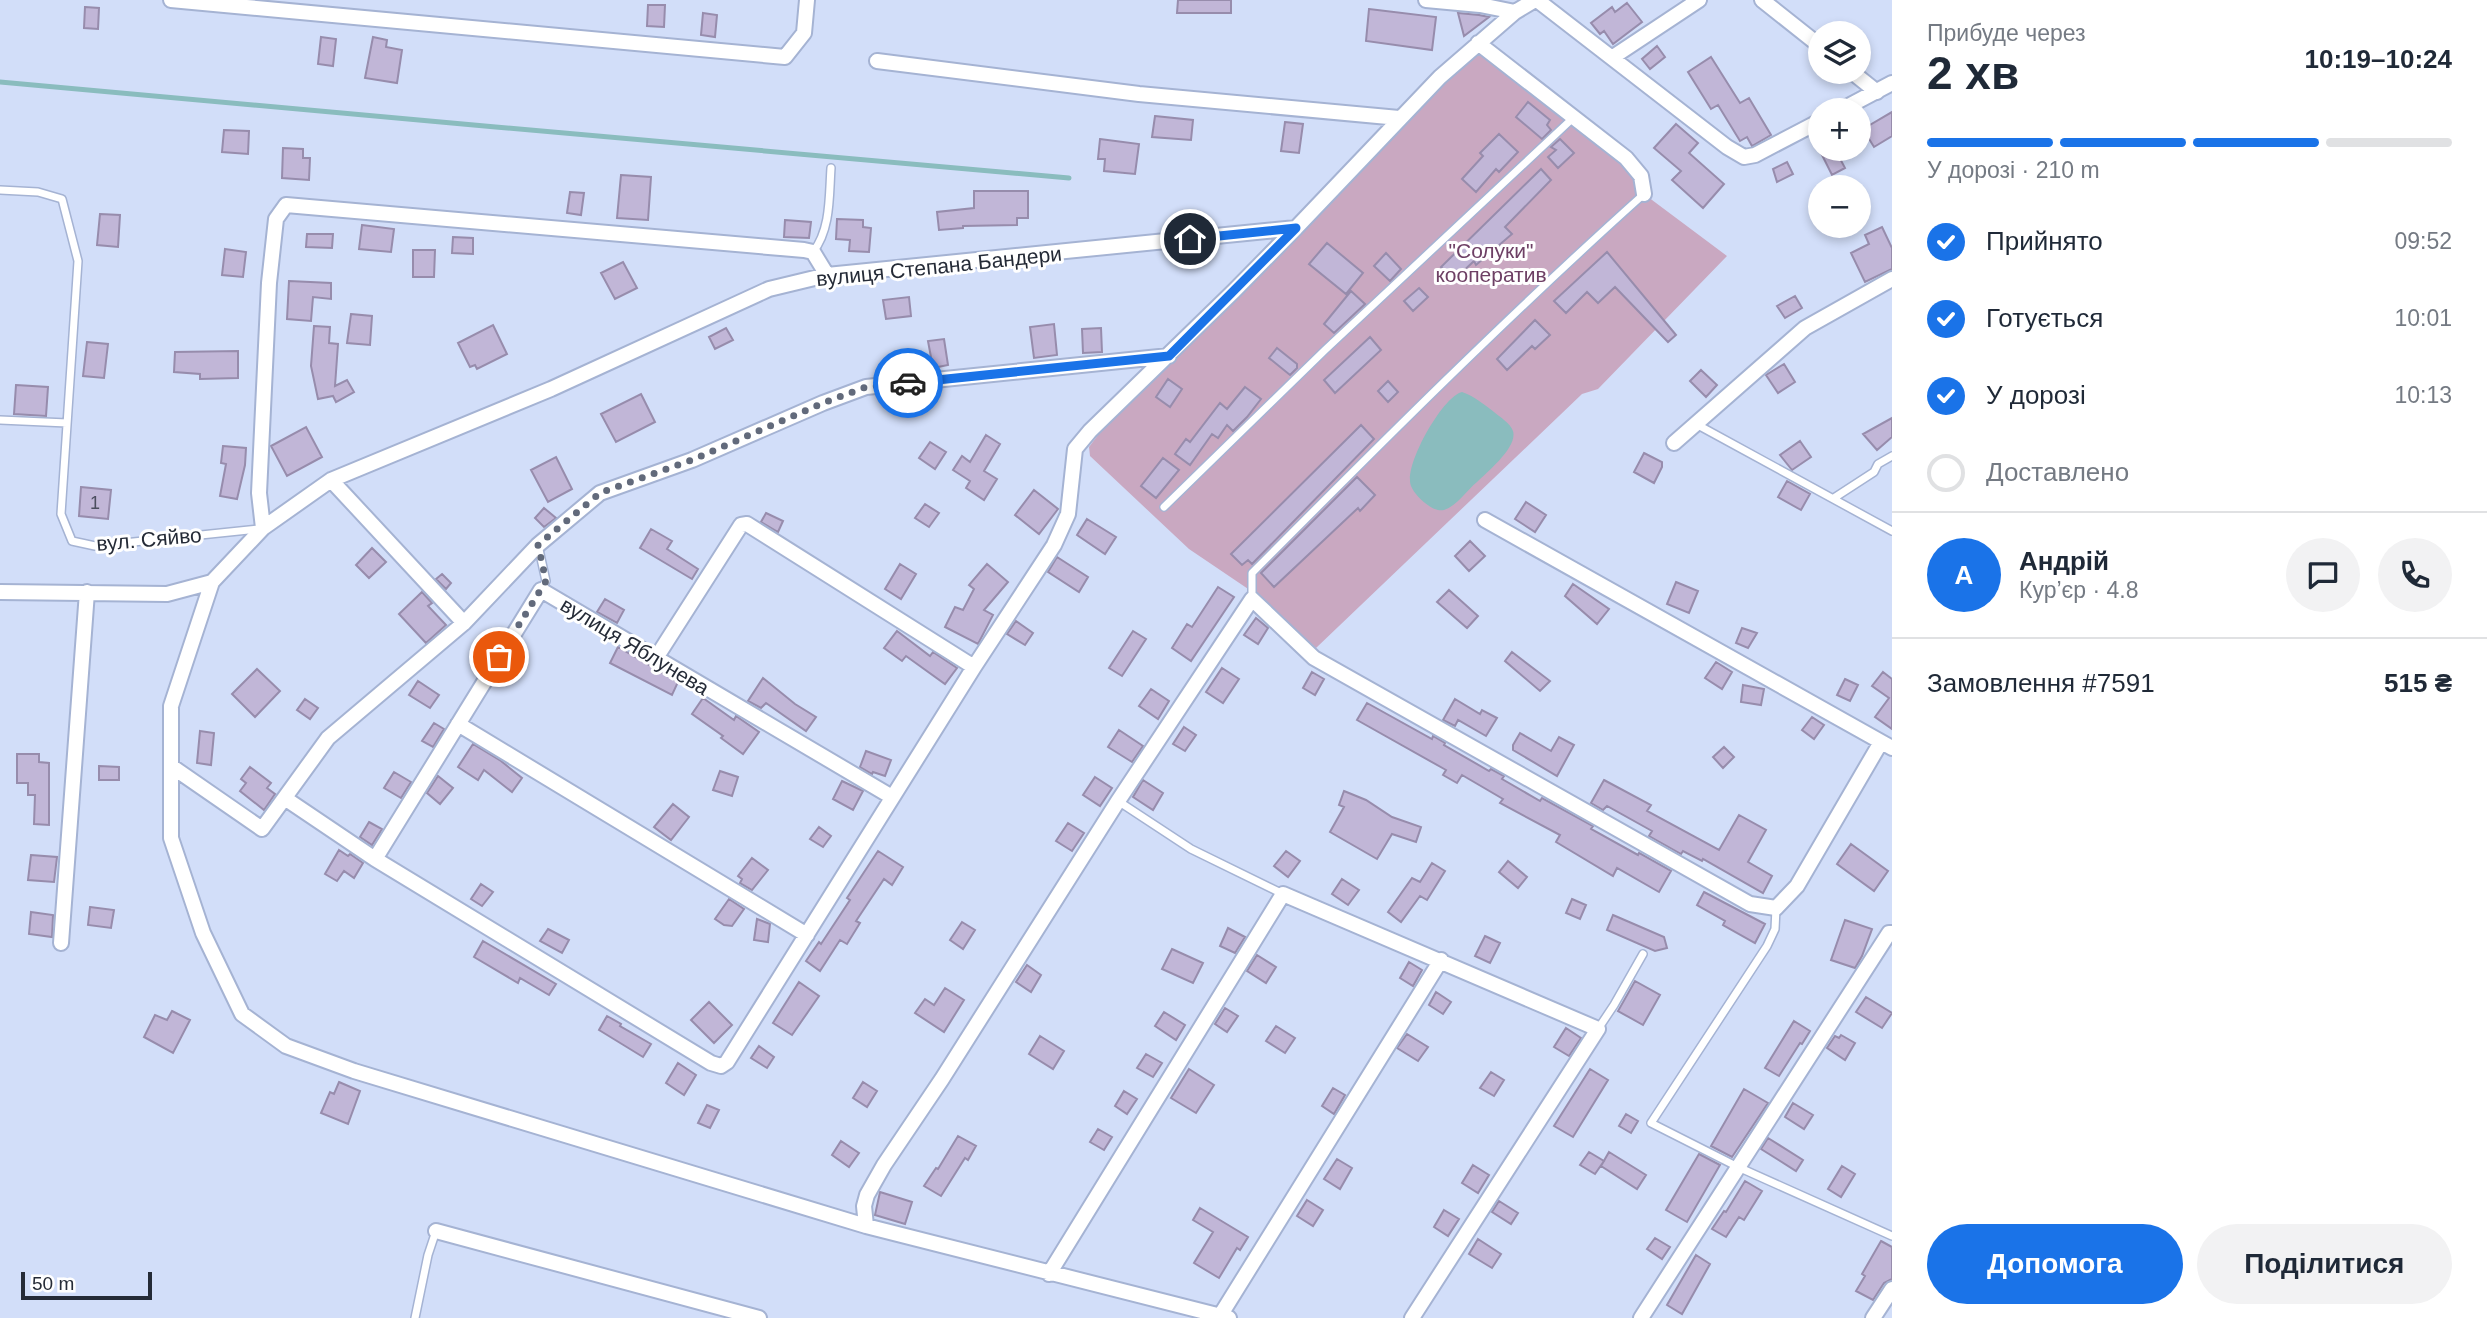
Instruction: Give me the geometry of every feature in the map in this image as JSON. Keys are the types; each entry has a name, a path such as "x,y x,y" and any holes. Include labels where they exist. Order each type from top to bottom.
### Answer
{"street":[{"path":"171,0 785,57 804,33 807,0"},
{"path":"1426,0 1480,5 1515,12"},
{"path":"286,799 375,859 711,1063 721,1066 727,1062 974,667 1054,545 1068,514 1075,449 1090,431 1296,228 1399,118 1478,43 1515,12 1536,0 1727,147 1744,157 1755,155 1808,127"},
{"path":"1613,57 1699,0"},
{"path":"1762,0 1808,36"},
{"path":"1478,43 1633,165 1641,176 1644,194"},
{"path":"877,61 1139,94 1399,118"},
{"path":"1865,98 1892,83"},
{"path":"1867,84 1877,92"},
{"path":"263,528 259,493 269,283 276,219 286,205 778,246 813,252 827,275"},
{"name":"вулиця Степана Бандери","path":"212,582 263,528 331,481 551,389 769,289 827,275 1296,228"},
{"path":"1674,443 1805,328 1892,279"},
{"path":"171,766 262,829 328,738 464,623 538,545 600,493 692,460 866,387 1169,356"},
{"path":"331,481 464,623"},
{"path":"866,1226 864,1206 873,1182 942,1079 1118,801 1252,600 1314,657 1750,904 1776,908 1797,886 1887,745 1485,520"},
{"path":"656,658 741,525 747,524 974,667"},
{"path":"0,592 167,594 212,582"},
{"path":"212,582 171,706 171,838 202,933 242,1014 286,1046 354,1071 866,1226 1224,1317 1441,960"},
{"name":"вулиця Яблунева","path":"375,859 541,590 892,797"},
{"path":"61,943 87,592"},
{"path":"458,724 807,935"},
{"path":"1049,1274 1283,894 1598,1028 1412,1318"},
{"path":"1642,1318 1889,933 1892,933"},
{"path":"436,1231 759,1318"},
{"path":"1874,1318 1892,1289"}],"lane":[{"path":"1164,508 1325,351 1573,118"},
{"path":"813,252 820,244 827,218 831,168"},
{"name":"вул. Сяйво","path":"0,190 38,192 62,199 78,261 61,513 72,541 95,546 263,528"},
{"path":"1252,600 1252,573 1382,442 1570,261 1644,194"},
{"path":"0,420 67,423"},
{"path":"1696,424 1892,531"},
{"path":"1834,498 1874,472 1878,464 1892,456"},
{"path":"538,545 546,581 541,590"},
{"path":"1118,801 1191,849 1283,894"},
{"path":"1776,908 1775,929 1767,946 1651,1123 1738,1167 1892,1236"},
{"path":"1598,1028 1643,954"},
{"path":"415,1318 428,1255 436,1231"}],"green space":[{"name":"\"Солуки\" кооператив","path":"1478,43 1630,169 1644,194 1727,256 1598,389 1582,394 1316,648 1260,597 1189,549 1090,456 1089,447 1101,431 1173,361 1424,102 1476,56"}],"shaded area":[{"path":"1462,392 1505,420 1512,428 1513,437 1506,452 1494,466 1453,505 1444,510 1435,509 1425,503 1411,486 1413,463 1435,418 1454,396"}],"building":[{"path":"1178,0 1231,0 1231,13 1177,13"},
{"path":"1627,3 1642,22 1613,44 1604,31 1600,34 1591,23 1612,7 1615,12"},
{"path":"648,5 665,5 664,27 647,26"},
{"path":"85,7 99,8 98,29 84,28"},
{"path":"1369,9 1436,17 1432,50 1366,41"},
{"path":"703,13 717,15 715,37 701,35"},
{"path":"1458,13 1479,15 1489,17 1464,36"},
{"path":"321,37 336,39 333,66 318,64"},
{"path":"373,37 387,40 386,47 402,50 397,83 365,78"},
{"path":"1657,46 1665,57 1650,69 1642,59"},
{"path":"1711,57 1740,103 1749,98 1771,135 1752,146 1747,137 1740,141 1718,105 1711,109 1688,72"},
{"path":"1528,102 1550,120 1547,125 1551,130 1542,139 1516,117"},
{"path":"1892,112 1892,136 1874,147 1871,142 1871,124"},
{"path":"1155,116 1193,120 1191,140 1152,137"},
{"path":"1285,122 1303,124 1299,153 1281,151"},
{"path":"1676,124 1698,143 1689,153 1724,184 1703,208 1672,180 1681,171 1654,148"},
{"path":"224,130 249,131 248,154 222,152"},
{"path":"1499,134 1518,152 1499,172 1496,169 1476,192 1462,179 1483,156 1480,153"},
{"path":"1100,139 1139,144 1135,174 1104,171 1105,159 1098,159"},
{"path":"1560,139 1574,153 1558,168 1548,157 1556,150 1551,147"},
{"path":"283,148 303,149 303,158 310,158 309,180 282,178"},
{"path":"1825,161 1841,161 1845,168 1832,175"},
{"path":"1787,162 1793,174 1777,182 1773,169"},
{"path":"1541,169 1551,180 1505,227 1512,234 1476,265 1474,261 1453,281 1441,267"},
{"path":"621,175 651,177 648,220 617,218"},
{"path":"974,191 1028,191 1028,218 1017,218 1017,225 963,226 939,230 937,212 974,208"},
{"path":"570,192 584,193 581,215 567,213"},
{"path":"100,214 120,215 118,247 97,245"},
{"path":"837,219 863,220 863,227 871,228 869,252 849,251 850,240 836,239"},
{"path":"785,220 811,222 809,238 784,237"},
{"path":"362,225 394,229 391,252 359,249"},
{"path":"1882,227 1892,248 1892,269 1865,282 1851,253 1869,244 1866,238 1871,238 1871,232"},
{"path":"307,234 333,234 332,248 306,247"},
{"path":"453,237 473,238 473,254 452,253"},
{"path":"1327,243 1363,273 1346,294 1309,264"},
{"path":"225,249 246,252 243,277 222,275"},
{"path":"413,250 435,250 434,277 413,277"},
{"path":"1607,252 1676,335 1668,342 1615,287 1598,303 1587,292 1566,313 1554,301"},
{"path":"1386,253 1401,269 1390,281 1374,266"},
{"path":"623,262 637,288 615,299 601,273"},
{"path":"289,281 331,283 331,299 313,297 311,321 287,319"},
{"path":"1419,288 1428,297 1413,311 1404,301"},
{"path":"1351,291 1365,304 1334,333 1324,324"},
{"path":"1795,296 1802,308 1785,318 1777,306"},
{"path":"909,297 911,316 886,319 883,300"},
{"path":"351,314 372,316 370,345 347,343"},
{"path":"1535,320 1550,335 1535,349 1532,346 1507,370 1497,359"},
{"path":"1054,324 1057,355 1034,358 1030,327"},
{"path":"493,325 507,354 477,369 475,365 470,367 458,343"},
{"path":"314,326 330,327 329,343 338,344 335,386 347,380 354,392 336,402 333,396 318,399 311,366"},
{"path":"726,328 733,340 715,349 709,337"},
{"path":"1101,328 1102,352 1083,353 1082,329"},
{"path":"1370,337 1381,350 1335,393 1324,380"},
{"path":"944,339 948,365 933,368 928,341"},
{"path":"87,342 108,344 104,378 83,376"},
{"path":"1277,348 1297,364 1297,368 1290,375 1269,358"},
{"path":"238,351 238,378 200,379 200,374 174,372 175,352"},
{"path":"1784,364 1795,382 1778,393 1766,375"},
{"path":"1701,370 1717,385 1706,397 1690,381"},
{"path":"1168,379 1182,389 1170,407 1156,397"},
{"path":"1388,381 1398,392 1388,402 1378,391"},
{"path":"16,385 48,387 46,416 14,414"},
{"path":"1245,387 1261,399 1233,431 1227,425 1218,438 1212,434 1190,465 1175,454 1186,439 1190,442 1220,403 1227,409"},
{"path":"641,394 655,422 616,442 601,414"},
{"path":"1892,418 1892,437 1877,450 1863,434"},
{"path":"1361,425 1374,439 1252,564 1248,560 1242,565 1231,554"},
{"path":"306,427 322,457 287,476 271,446"},
{"path":"986,435 1000,444 984,471 997,479 984,500 966,488 970,481 953,470 962,456 970,462"},
{"path":"1800,441 1811,457 1792,470 1780,455"},
{"path":"930,442 946,452 935,469 919,458"},
{"path":"223,446 246,448 237,499 220,496 226,464 221,463"},
{"path":"1644,453 1662,462 1654,483 1634,472"},
{"path":"556,457 572,489 548,502 531,470"},
{"path":"1163,458 1179,470 1156,498 1141,486"},
{"path":"1357,477 1375,495 1274,587 1261,573"},
{"path":"1787,481 1810,494 1801,510 1778,497"},
{"path":"81,487 111,490 108,519 79,516"},
{"path":"1034,490 1058,509 1039,534 1015,515"},
{"path":"1526,502 1546,515 1535,532 1515,519"},
{"path":"925,504 939,513 929,527 915,518"},
{"path":"544,508 556,518 544,527 535,518"},
{"path":"766,513 783,521 778,532 761,522"},
{"path":"1087,519 1116,537 1105,554 1077,535"},
{"path":"651,529 672,541 667,549 698,569 692,579 640,548"},
{"path":"1470,541 1485,556 1469,571 1455,556"},
{"path":"372,548 386,562 369,578 356,565"},
{"path":"1057,557 1088,577 1079,592 1048,572"},
{"path":"900,564 916,574 901,599 885,589"},
{"path":"987,564 1008,582 984,610 993,615 978,644 945,627 955,607 963,610 974,589 969,585"},
{"path":"442,574 451,583 446,589 436,579"},
{"path":"1676,582 1698,591 1689,613 1667,604"},
{"path":"1573,584 1609,609 1597,624 1565,596"},
{"path":"1218,587 1234,597 1191,661 1172,648 1187,624 1192,627"},
{"path":"1449,590 1478,616 1467,628 1437,602"},
{"path":"422,592 432,603 428,606 446,625 426,643 399,614"},
{"path":"605,599 624,610 617,623 597,612"},
{"path":"1256,618 1268,628 1258,644 1244,635"},
{"path":"1016,621 1033,633 1025,645 1007,634"},
{"path":"1742,628 1757,633 1748,648 1736,643"},
{"path":"897,631 930,656 933,652 957,668 945,684 906,656 902,661 884,648"},
{"path":"1133,631 1146,639 1122,676 1109,668"},
{"path":"618,647 678,682 672,695 610,663"},
{"path":"1512,652 1550,681 1540,691 1505,661"},
{"path":"1716,662 1732,672 1722,689 1705,678"},
{"path":"1222,668 1239,679 1223,703 1206,692"},
{"path":"257,669 280,691 255,717 232,694"},
{"path":"1312,672 1324,679 1315,695 1303,688"},
{"path":"1883,672 1892,679 1892,729 1875,717 1889,698 1872,686"},
{"path":"763,678 816,717 806,731 766,703 761,708 748,701"},
{"path":"1845,679 1858,685 1850,701 1837,695"},
{"path":"418,681 439,695 430,708 409,695"},
{"path":"1743,685 1764,689 1761,705 1741,702"},
{"path":"1151,689 1169,701 1158,719 1139,706"},
{"path":"703,698 734,720 736,716 759,732 743,754 692,714"},
{"path":"305,699 318,708 310,719 297,710"},
{"path":"1455,699 1480,714 1482,710 1497,718 1486,736 1458,720 1455,726 1443,720"},
{"path":"1367,703 1432,739 1433,736 1489,771 1491,769 1504,776 1502,779 1540,801 1542,798 1593,826 1591,829 1671,871 1659,892 1617,868 1613,876 1556,842 1560,835 1500,803 1503,799 1462,775 1457,783 1443,775 1446,770 1357,720"},
{"path":"1812,717 1824,725 1814,739 1802,730"},
{"path":"434,723 444,729 433,747 422,741"},
{"path":"1184,727 1196,735 1185,751 1173,744"},
{"path":"1119,730 1143,746 1132,762 1108,747"},
{"path":"200,731 214,733 211,765 197,763"},
{"path":"1520,733 1551,751 1559,737 1574,745 1557,776 1513,750"},
{"path":"473,744 522,778 512,792 484,770 478,780 458,767"},
{"path":"1724,747 1734,757 1723,768 1713,757"},
{"path":"866,751 891,760 885,776 873,772 872,774 860,767"},
{"path":"17,754 39,754 39,762 49,763 49,825 34,824 35,795 28,795 28,783 17,783"},
{"path":"99,766 119,767 119,780 99,780"},
{"path":"250,767 271,783 267,788 275,794 264,810 240,791 246,783 241,779"},
{"path":"720,771 738,777 732,796 713,790"},
{"path":"394,772 411,782 401,798 384,788"},
{"path":"438,776 453,788 440,804 427,793"},
{"path":"1095,777 1112,788 1100,806 1083,795"},
{"path":"1143,780 1163,793 1153,810 1133,797"},
{"path":"1604,780 1651,805 1647,811 1719,850 1739,815 1766,830 1748,862 1772,876 1763,893 1703,859 1702,861 1683,851 1681,854 1649,836 1652,831 1607,806 1603,810 1591,803"},
{"path":"842,781 863,791 853,810 833,799"},
{"path":"1344,791 1366,800 1392,817 1421,827 1416,842 1392,834 1377,859 1330,832 1344,807 1339,805"},
{"path":"673,804 689,817 671,840 654,827"},
{"path":"369,822 382,829 372,845 360,837"},
{"path":"1068,823 1084,833 1072,851 1056,841"},
{"path":"819,827 831,836 823,847 810,839"},
{"path":"1851,844 1888,871 1874,891 1837,864"},
{"path":"339,850 363,863 354,878 344,871 337,881 325,874"},
{"path":"878,851 903,867 892,885 884,879 856,921 860,923 847,944 840,940 820,971 806,961 819,942 821,944 850,900 847,898"},
{"path":"1286,851 1300,861 1288,877 1274,866"},
{"path":"31,855 57,857 54,882 28,880"},
{"path":"752,858 768,870 752,890 740,883 742,879 738,876"},
{"path":"1508,861 1527,877 1518,888 1499,872"},
{"path":"1432,863 1445,871 1427,900 1420,896 1401,922 1388,912 1412,878 1420,882"},
{"path":"1342,879 1359,890 1348,905 1332,894"},
{"path":"481,884 493,892 482,906 471,899"},
{"path":"1704,892 1765,924 1755,943 1723,925 1725,921 1697,905"},
{"path":"729,899 744,909 732,926 724,925 715,919"},
{"path":"1572,899 1586,905 1580,919 1566,913"},
{"path":"90,907 114,910 111,928 88,925"},
{"path":"31,912 53,915 52,937 29,934"},
{"path":"1613,915 1664,937 1667,948 1655,951 1607,930"},
{"path":"757,919 770,924 768,942 754,940"},
{"path":"1845,920 1872,929 1855,968 1831,960"},
{"path":"962,922 975,930 963,949 950,940"},
{"path":"1228,928 1245,937 1235,953 1220,946"},
{"path":"548,929 569,940 562,953 540,941"},
{"path":"1485,936 1500,943 1490,963 1475,956"},
{"path":"483,941 556,984 549,995 520,978 518,983 474,957"},
{"path":"1172,949 1203,963 1193,983 1162,969"},
{"path":"1257,955 1276,967 1266,983 1247,971"},
{"path":"1409,962 1422,970 1413,986 1400,978"},
{"path":"1027,965 1041,975 1031,992 1016,982"},
{"path":"1635,981 1660,995 1643,1025 1618,1011"},
{"path":"799,982 819,996 792,1035 773,1023"},
{"path":"945,988 964,1000 944,1032 915,1013 925,999 934,1005"},
{"path":"1436,992 1451,1002 1443,1014 1429,1005"},
{"path":"1866,997 1892,1013 1882,1028 1856,1012"},
{"path":"709,1002 732,1025 714,1043 691,1020"},
{"path":"1225,1008 1238,1016 1227,1032 1215,1024"},
{"path":"172,1011 190,1020 173,1053 144,1037 155,1015 167,1020"},
{"path":"1164,1012 1185,1025 1176,1040 1155,1026"},
{"path":"607,1016 651,1044 643,1057 599,1030"},
{"path":"1794,1021 1810,1031 1779,1076 1765,1068"},
{"path":"1276,1026 1295,1038 1285,1053 1266,1041"},
{"path":"1566,1028 1581,1038 1569,1056 1554,1047"},
{"path":"1407,1034 1428,1047 1418,1061 1397,1048"},
{"path":"1841,1035 1855,1043 1845,1060 1827,1048 1835,1036 1839,1038"},
{"path":"1040,1036 1064,1051 1053,1069 1029,1054"},
{"path":"759,1046 774,1057 767,1068 751,1058"},
{"path":"1146,1054 1162,1063 1153,1077 1137,1068"},
{"path":"678,1063 696,1075 684,1095 666,1083"},
{"path":"1189,1069 1214,1085 1196,1113 1171,1098"},
{"path":"1590,1069 1608,1080 1573,1137 1554,1126"},
{"path":"1491,1072 1504,1080 1494,1096 1480,1088"},
{"path":"339,1082 360,1091 348,1124 321,1113 330,1092 334,1094"},
{"path":"863,1082 877,1091 867,1107 853,1098"},
{"path":"1333,1088 1345,1095 1334,1114 1322,1106"},
{"path":"1744,1089 1768,1103 1732,1157 1711,1146"},
{"path":"1124,1091 1137,1099 1127,1114 1115,1106"},
{"path":"1793,1103 1813,1115 1804,1129 1785,1117"},
{"path":"707,1105 719,1110 710,1128 698,1123"},
{"path":"1626,1114 1638,1121 1631,1133 1619,1126"},
{"path":"1098,1129 1112,1137 1104,1150 1090,1142"},
{"path":"958,1136 976,1146 968,1160 965,1158 941,1196 924,1186"},
{"path":"1768,1138 1803,1160 1796,1171 1761,1149"},
{"path":"841,1141 859,1153 849,1167 832,1155"},
{"path":"1589,1152 1604,1161 1595,1174 1580,1165"},
{"path":"1609,1152 1646,1175 1637,1189 1601,1166"},
{"path":"1699,1154 1720,1165 1687,1222 1666,1210"},
{"path":"1337,1159 1352,1168 1340,1189 1324,1179"},
{"path":"1473,1165 1489,1175 1478,1193 1462,1183"},
{"path":"1842,1166 1855,1174 1841,1197 1828,1189"},
{"path":"1745,1181 1762,1191 1744,1220 1739,1217 1726,1237 1712,1229"},
{"path":"880,1192 912,1202 905,1224 875,1215"},
{"path":"1307,1200 1323,1210 1313,1226 1297,1216"},
{"path":"1499,1201 1518,1213 1511,1224 1492,1212"},
{"path":"1200,1208 1248,1237 1240,1250 1237,1248 1219,1278 1194,1263 1213,1232 1193,1220"},
{"path":"1444,1210 1459,1219 1448,1236 1434,1227"},
{"path":"1655,1238 1670,1247 1662,1259 1647,1249"},
{"path":"1478,1239 1501,1254 1492,1268 1469,1254"},
{"path":"1881,1241 1892,1247 1892,1279 1884,1283 1873,1300 1856,1291 1865,1276 1862,1274"},
{"path":"1696,1255 1710,1264 1682,1314 1667,1305"}],"waterway":[{"path":"0,82 1069,178"}],"way so far":[{"path":"499,657 546,581 538,545 600,493 692,460 866,387 908,383"}],"route":[{"path":"908,383 1169,356 1296,228 1190,239"}]}
